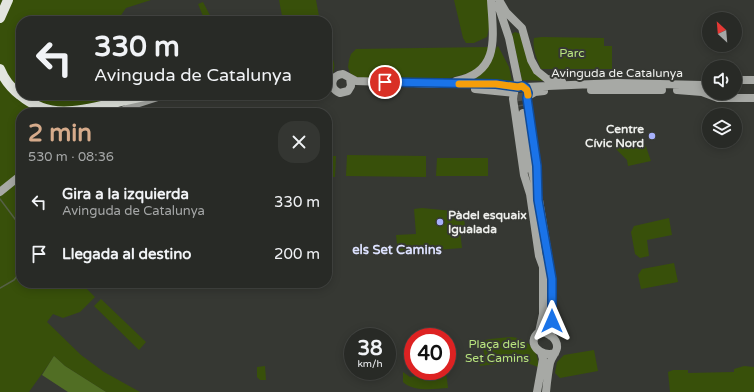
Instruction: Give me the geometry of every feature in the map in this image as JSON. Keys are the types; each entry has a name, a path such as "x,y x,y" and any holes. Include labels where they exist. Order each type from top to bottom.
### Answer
{"highway":[{"path":"0,10 7,0"},
{"path":"0,18 7,0"},
{"path":"0,68 8,83 16,93"},
{"path":"25,100 43,108"},
{"path":"94,108 128,100"}],"street":[{"path":"442,84 473,76 483,69 489,60 492,53 493,39 491,0"},
{"path":"498,0 506,12 522,28 531,60 537,71 547,79 574,85"},
{"path":"498,0 509,38 519,100 524,100 527,97"},
{"path":"332,78 340,74 345,74 350,78 352,84 350,89 342,93 332,89"},
{"name":"Avinguda de Catalunya","path":"350,78 356,81 496,84 518,89"},
{"path":"742,80 754,80"},
{"name":"Avinguda de Catalunya","path":"350,89 361,86 424,86 477,89 518,89 617,84 702,85"},
{"path":"518,89 528,91 527,97 537,166 535,202"},
{"path":"518,89 513,99 524,175 535,202 552,279 551,336"},
{"name":"Avinguda de Catalunya","path":"527,97 535,92 541,91 686,90 702,92 718,98 754,98"},
{"path":"120,108 137,100"},
{"path":"128,108 148,100"},
{"path":"522,106 543,274 543,320 539,332 534,337 533,342 541,352 543,359 537,392"},
{"path":"0,192 16,179"},
{"path":"539,332 551,336 557,345 551,361 546,392"},
{"path":"541,352 547,354 555,353"}],"green space":[{"path":"0,0 151,0 126,8 120,16 16,16 16,100 118,100 116,108 16,108 16,288 86,288 95,297 80,312 63,318 53,314 47,322 81,355 104,372 140,392 106,392 65,366 54,356 29,392 0,392"},
{"path":"279,0 316,0 319,16 282,16"},
{"path":"454,0 489,0 489,28 487,37 474,43 466,43 463,38"},
{"path":"203,2 210,16 203,16 198,4"},
{"path":"515,32 521,34 525,45 547,81 522,80 512,34"},
{"name":"Parc","path":"534,38 604,38 604,46 612,46 612,69 541,69 535,54"},
{"path":"498,46 509,67 512,81 469,81 489,65"},
{"path":"488,47 490,51 480,68 469,73 450,78 375,79 356,77 350,73 348,67 351,54 356,49"},
{"path":"332,58 334,64 332,74"},
{"path":"643,138 651,161 628,166 627,160 612,145"},
{"path":"347,155 426,156 426,177 346,176"},
{"path":"332,156 336,156 335,177 332,177"},
{"path":"437,158 488,158 488,176 436,176"},
{"path":"422,208 463,212 465,226 460,231 462,248 398,253 396,235 416,234 414,209"},
{"path":"669,218 672,235 647,240 649,256 640,258 635,254 631,232 634,226"},
{"path":"674,263 678,282 641,289 638,275 642,269"},
{"path":"101,299 146,342 139,350 94,306"},
{"name":"Plaça dels Set Camins","path":"511,337 527,342 531,346 537,355 538,367 522,361 479,366 485,358 483,348 474,342"},
{"path":"594,350 598,371 560,378 555,373 557,362 564,355"},
{"path":"54,356 65,366 106,392 68,392 42,375"},
{"path":"265,366 266,380 260,380 257,377 257,367"},
{"path":"744,366 754,367 754,392 670,392 668,372 673,370 688,370 688,373 734,372 734,369"},
{"path":"403,372 404,380 447,380 448,388 418,389 412,387 403,382"}],"waterway":[{"path":"0,199 16,220"},
{"path":"0,288 16,277"}],"tunnel":[{"path":"518,81 522,106"}],"slow traffic":[{"path":"459,84 522,86 527,90 528,95"}],"place":[{"name":"Centre Cívic Nord","path":"652,136"},
{"name":"Pàdel esquaix Igualada","path":"440,222"}],"district":[{"name":"els Set Camins","path":"397,250"}],"route":[{"path":"385,82 496,84 525,87 528,93 528,113 537,166 538,200 552,279 552,321"}]}
